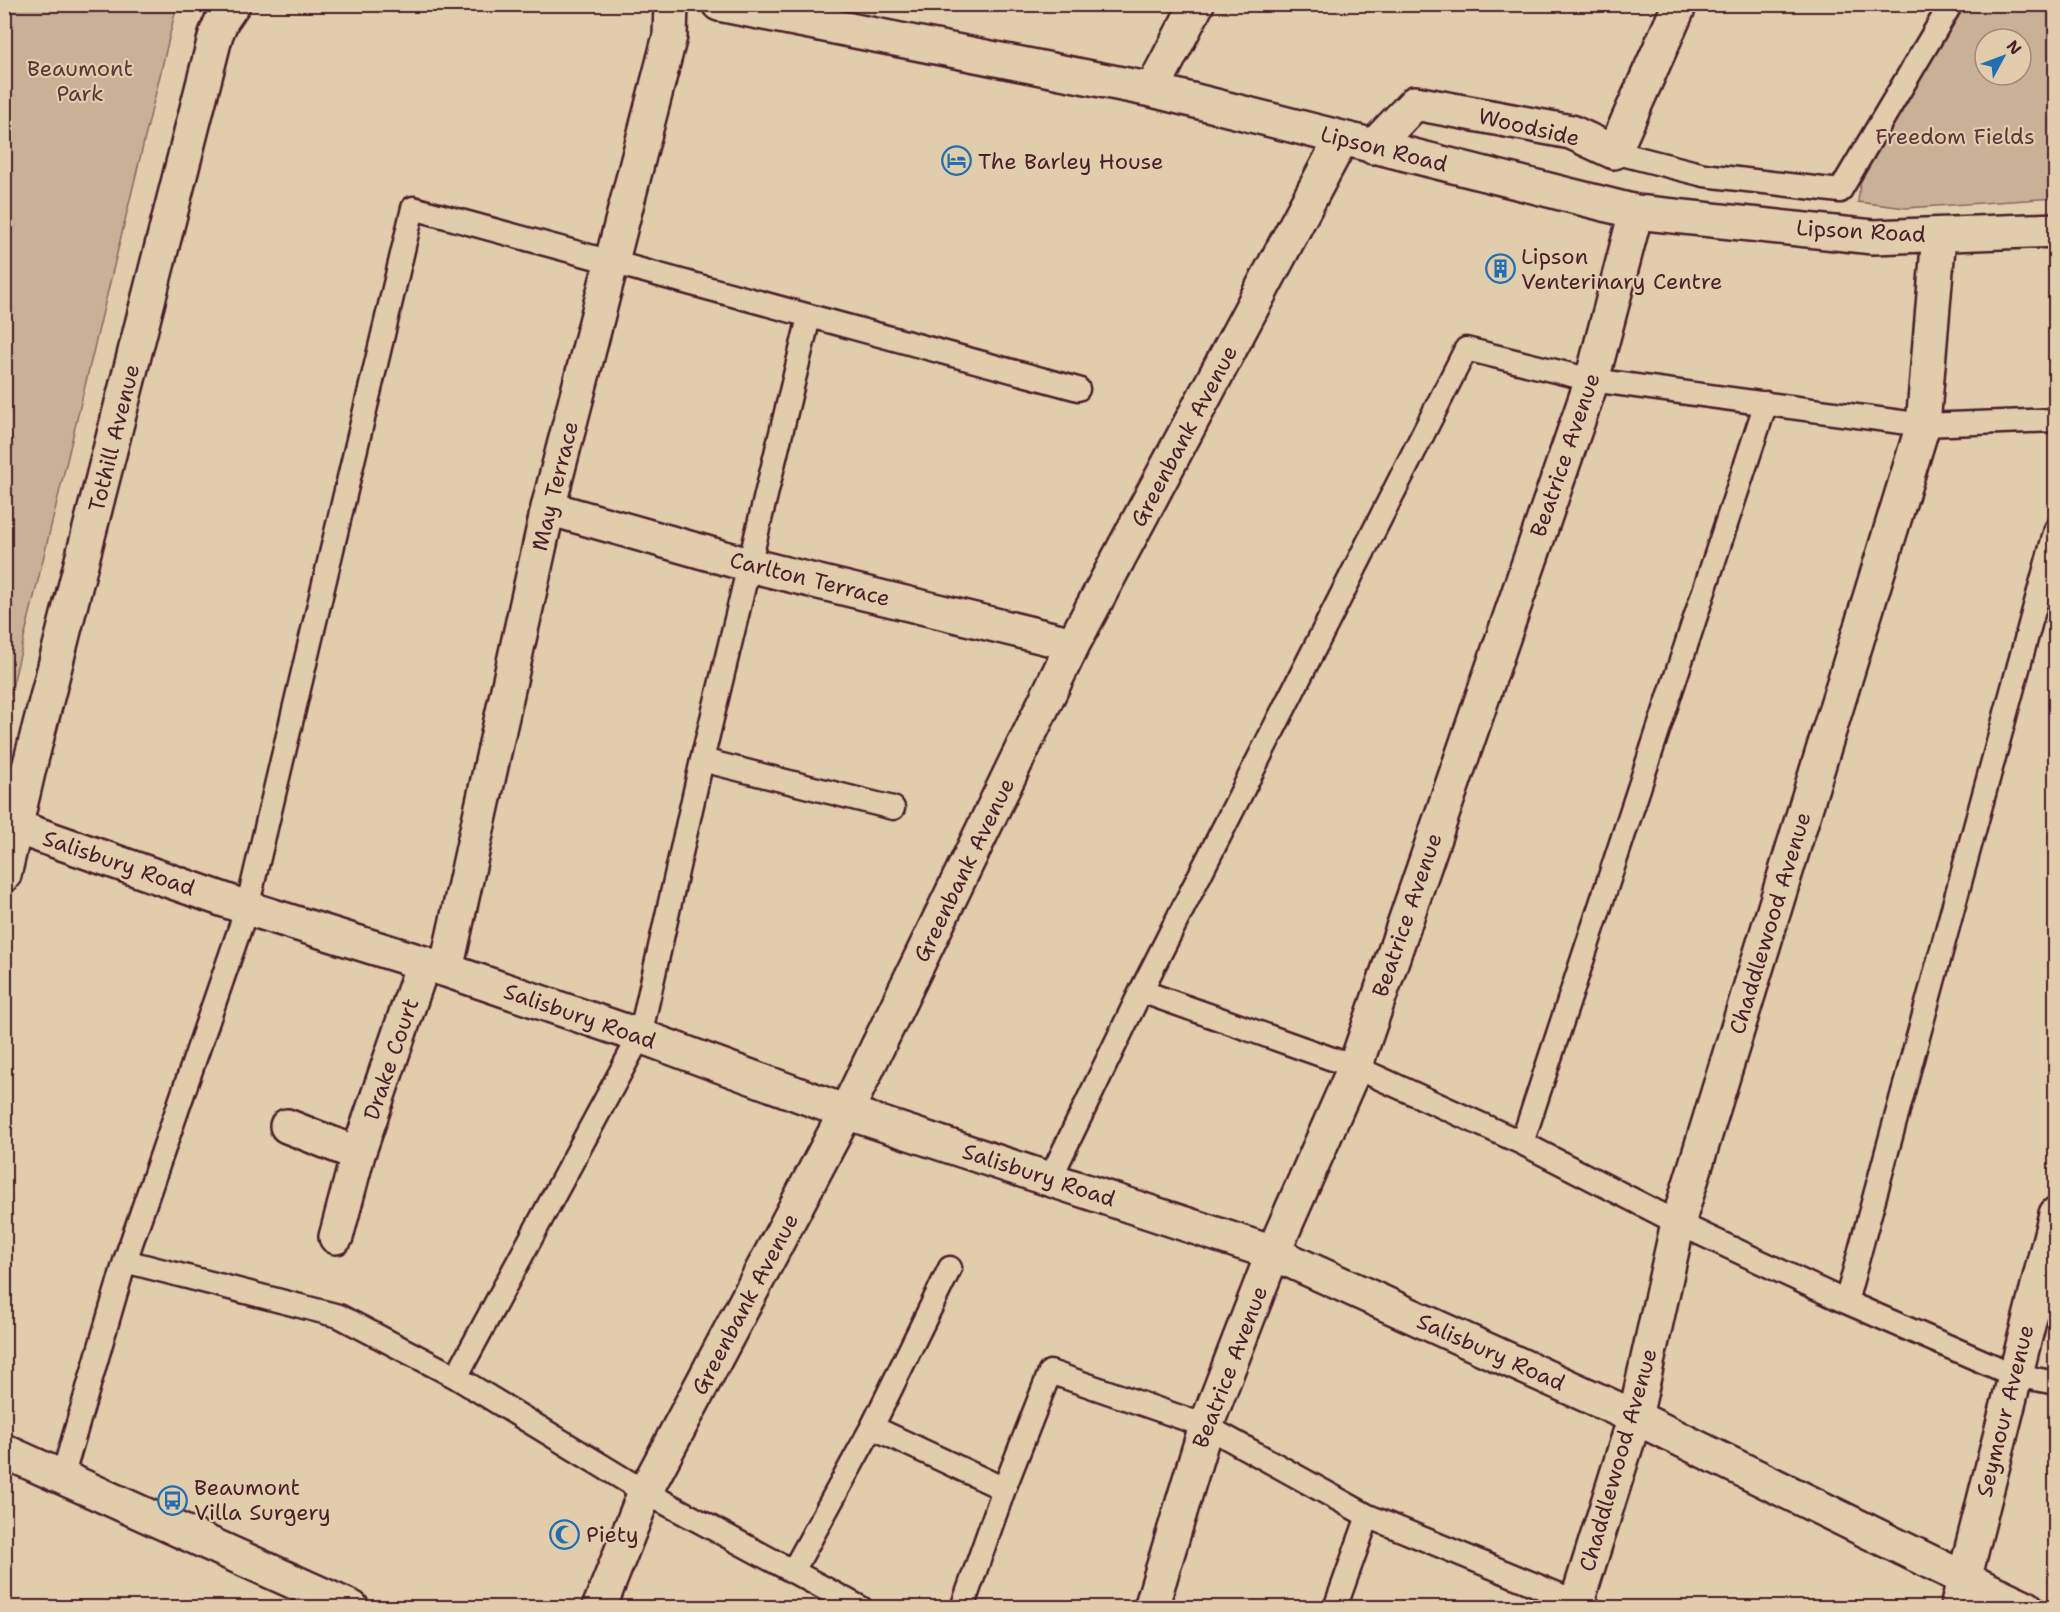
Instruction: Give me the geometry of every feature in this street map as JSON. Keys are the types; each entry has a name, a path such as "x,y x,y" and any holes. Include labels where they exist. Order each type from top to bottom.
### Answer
{"street":[{"name":"Tothill Avenue","path":"4,875 29,768 216,34 233,4"},
{"name":"May Terrace","path":"435,967 549,508 670,36 671,4"},
{"name":"Lipson Road","path":"719,4 1152,90 1636,212 1873,237 2055,230"},
{"path":"1152,90 1197,4"},
{"path":"1614,152 1680,4"},
{"name":"Woodside","path":"1373,147 1414,103 1571,132 1614,152"},
{"name":"Greenbank Avenue","path":"599,1608 645,1492 846,1112 1073,644 1342,138"},
{"name":"Beatrice Avenue","path":"1151,1608 1206,1426 1273,1254 1354,1067 1592,380 1636,212"},
{"name":"Chaddlewood Avenue","path":"1581,1605 1635,1417 1678,1223 1923,425 1939,235"},
{"name":"Carlton Terrace","path":"549,508 749,564 1073,644"},
{"name":"Salisbury Road","path":"16,827 247,908 435,967 640,1036 846,1112 1273,1254 1635,1417 1960,1593 2028,1608"},
{"name":"Drake Court","path":"336,1237 358,1155 435,967"},
{"path":"287,1126 358,1155"},
{"name":"Seymour Avenue","path":"1960,1593 2055,1214"},
{"path":"4,1451 352,1608"}],"lane":[{"path":"1614,152 1704,175 1840,191 1951,4"},
{"path":"62,1478 125,1261 247,908 413,208 1078,389"},
{"path":"456,1377 640,1036 702,760 809,317"},
{"path":"1050,1179 1141,990 1466,349 1592,380 1923,425 2055,420"},
{"path":"1522,1143 1766,403"},
{"path":"1845,1302 2055,529"},
{"path":"702,760 893,808"},
{"path":"1141,990 1354,1067 1522,1143 1678,1223 1845,1302 2014,1375 2055,1383"},
{"path":"125,1261 339,1316 456,1377 645,1492 861,1608"},
{"path":"793,1571 872,1427 950,1268"},
{"path":"962,1608 1004,1489 1050,1372 1206,1426 1368,1516 1581,1605"},
{"path":"872,1427 1004,1489"},
{"path":"1335,1608 1368,1516"}],"green space":[{"name":"Beaumont Park","path":"4,5 177,5 5,717"},
{"name":"Freedom Fields","path":"1957,5 2055,5 2055,198 1906,208 1858,202 1864,150"}],"place":[{"name":"The Barley House","path":"957,161"},
{"name":"Lipson Venterinary Centre","path":"1500,269"},
{"name":"Beaumont Villa Surgery","path":"173,1500"},
{"name":"Piety","path":"565,1534"}]}
